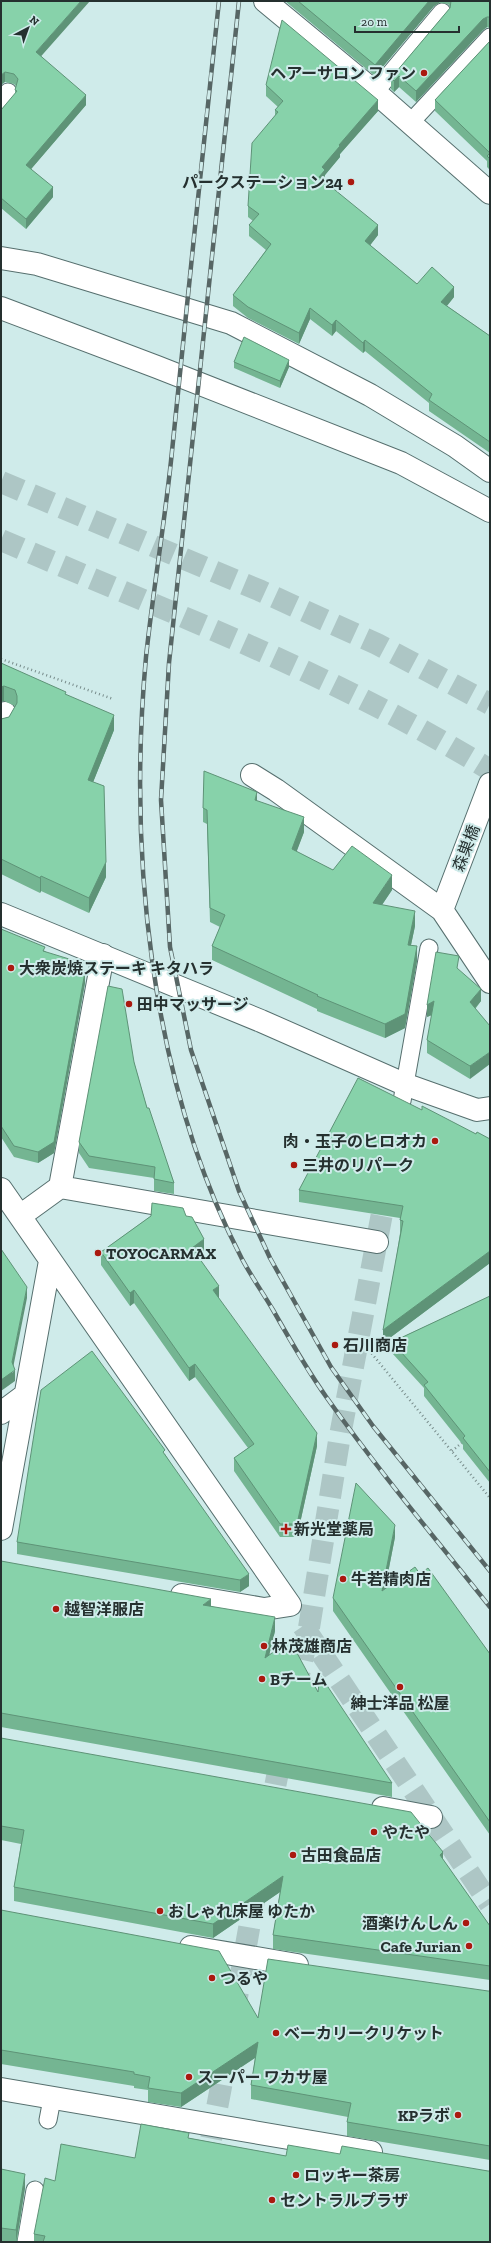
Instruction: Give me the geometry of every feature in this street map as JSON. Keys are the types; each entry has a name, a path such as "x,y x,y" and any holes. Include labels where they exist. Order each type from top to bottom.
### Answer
{"street":[{"path":"265,1 375,92 490,193"},
{"path":"1,258 37,264 232,323 370,395 455,446 490,470"},
{"path":"1,308 158,367 400,463 490,511"},
{"path":"252,775 276,790 442,910 486,969"},
{"name":"森巣橋","path":"442,910 490,784"},
{"path":"1,914 261,1021 403,1093 477,1110 490,1108"},
{"path":"20,1216 60,1187 103,955"},
{"path":"60,1187 377,1242"},
{"path":"1,1189 290,1605 264,1609 164,1592"},
{"path":"1,1529 50,1261"},
{"path":"1,1413 25,1395"},
{"path":"360,1804 431,1816"},
{"path":"173,1944 244,1957 321,1968"},
{"path":"1,2089 52,2099 388,2155"}],"lane":[{"path":"375,92 442,12"},
{"path":"410,123 490,37"},
{"path":"403,1093 429,948"},
{"path":"48,2120 52,2099"},
{"path":"26,2242 35,2190"}],"path":[{"path":"1,659 113,699"},
{"path":"359,1338 490,1498"},
{"path":"452,1451 471,1436"}],"building":[{"path":"1,1 81,1 36,52 86,95 26,165 53,187 26,219 1,198 1,110 17,91 15,90 18,79 14,74 5,72 1,75"},
{"path":"298,1 429,1 375,65"},
{"path":"451,1 490,1 490,17 483,19 416,91 399,76 394,81 391,78 450,8"},
{"path":"282,20 378,100 322,167 325,170 319,177 378,225 365,241 417,284 432,267 454,287 441,302 490,336 490,442 429,400 432,394 365,340 363,343 336,320 332,325 310,308 299,333 248,307 233,295 271,244 249,225 259,214 248,206 252,143 278,112 275,110 283,101 266,85"},
{"path":"490,41 490,153 435,100"},
{"path":"244,337 289,360 280,381 234,362"},
{"path":"1,663 66,692 65,694 114,715 88,780 104,786 106,862 89,898 41,876 40,878 1,859 1,719 9,717 17,703 17,696 15,690 4,686 1,687"},
{"path":"204,771 257,792 255,800 304,817 292,849 333,870 352,846 392,875 373,903 415,911 408,945 417,946 405,1014 385,1024 317,996 318,995 212,946 225,915 210,908 207,810 203,808"},
{"path":"1,929 45,947 43,951 79,962 85,972 54,1142 38,1152 14,1146 1,1126"},
{"path":"436,952 459,956 457,968 481,989 470,1002 490,1026 490,1052 470,1066 427,1040 434,1001 427,1005"},
{"path":"108,986 122,989 134,1062 147,1108 149,1108 174,1183 154,1179 155,1167 89,1156 79,1142"},
{"path":"358,1078 422,1110 422,1106 476,1134 477,1132 490,1139 490,1251 383,1330 403,1221 400,1220 403,1206 299,1190"},
{"path":"152,1203 183,1208 186,1216 192,1217 204,1239 192,1248 219,1286 213,1290 317,1433 297,1524 280,1524 234,1458 254,1444 195,1364 189,1368 134,1290 130,1293 101,1252 151,1216"},
{"path":"1,1249 27,1287 12,1362 15,1370 1,1380"},
{"path":"490,1296 490,1472 463,1438 465,1436 424,1385 428,1382 392,1342"},
{"path":"92,1351 165,1450 163,1452 249,1574 240,1580 17,1542 41,1390"},
{"path":"356,1483 395,1525 382,1591 415,1567 420,1574 428,1568 490,1654 490,1822 333,1598"},
{"path":"1,1561 211,1599 203,1605 275,1617 265,1658 290,1640 318,1692 320,1675 392,1783 1,1713"},
{"path":"1,1738 411,1812 443,1852 440,1855 490,1926 490,1966 273,1935 283,1876 213,1924 14,1887 24,1830 1,1826"},
{"path":"1,1910 219,1951 258,2018 268,1959 490,1991 490,2146 347,2122 351,2103 251,2085 258,2042 181,2093 148,2088 150,2077 134,2074 134,2072 1,2050"},
{"path":"141,2124 189,2133 188,2138 286,2156 288,2145 340,2154 342,2146 490,2171 490,2242 43,2242 45,2236 34,2234 45,2178 55,2181 61,2144 135,2158"},
{"path":"1,2169 25,2174 16,2230 1,2228"}],"tunnel":[{"path":"1,482 261,591 377,644 490,704"},
{"path":"1,540 188,619 312,674 432,736 490,770"},
{"path":"295,1692 308,1634 339,1441 387,1187"},
{"path":"303,1626 490,1904"},
{"path":"269,1817 283,1747"},
{"path":"234,2014 257,1883"},
{"path":"205,2171 228,2050"}],"railway":[{"path":"219,1 171,461 146,657 141,732 140,809 144,887 153,965 166,1042 186,1118 211,1190 242,1259 292,1344 346,1425 386,1478 490,1607"},
{"path":"239,1 169,663 161,800 170,947 191,1050 239,1191 270,1258 331,1367 373,1426 490,1571"}],"place":[{"name":"ヘアーサロン ファン","path":"424,73"},
{"name":"パークステーション24","path":"351,182"},
{"name":"大衆炭焼ステーキ キタハラ","path":"11,968"},
{"name":"田中マッサージ","path":"129,1004"},
{"name":"肉・玉子のヒロオカ","path":"435,1141"},
{"name":"三井のリパーク","path":"294,1165"},
{"name":"TOYOCARMAX","path":"98,1253"},
{"name":"石川商店","path":"335,1345"},
{"name":"新光堂薬局","path":"286,1529"},
{"name":"牛若精肉店","path":"343,1579"},
{"name":"越智洋服店","path":"56,1609"},
{"name":"林茂雄商店","path":"264,1646"},
{"name":"Bチーム","path":"262,1679"},
{"name":"紳士洋品 松屋","path":"400,1687"},
{"name":"やたや","path":"374,1832"},
{"name":"古田食品店","path":"293,1855"},
{"name":"おしゃれ床屋 ゆたか","path":"160,1911"},
{"name":"酒楽けんしん","path":"466,1923"},
{"name":"Cafe Jurian","path":"469,1946"},
{"name":"つるや","path":"212,1978"},
{"name":"ベーカリークリケット","path":"276,2033"},
{"name":"スーパー ワカサ屋","path":"189,2077"},
{"name":"KPラボ","path":"458,2115"},
{"name":"ロッキー茶房","path":"296,2175"},
{"name":"セントラルプラザ","path":"272,2200"}]}
